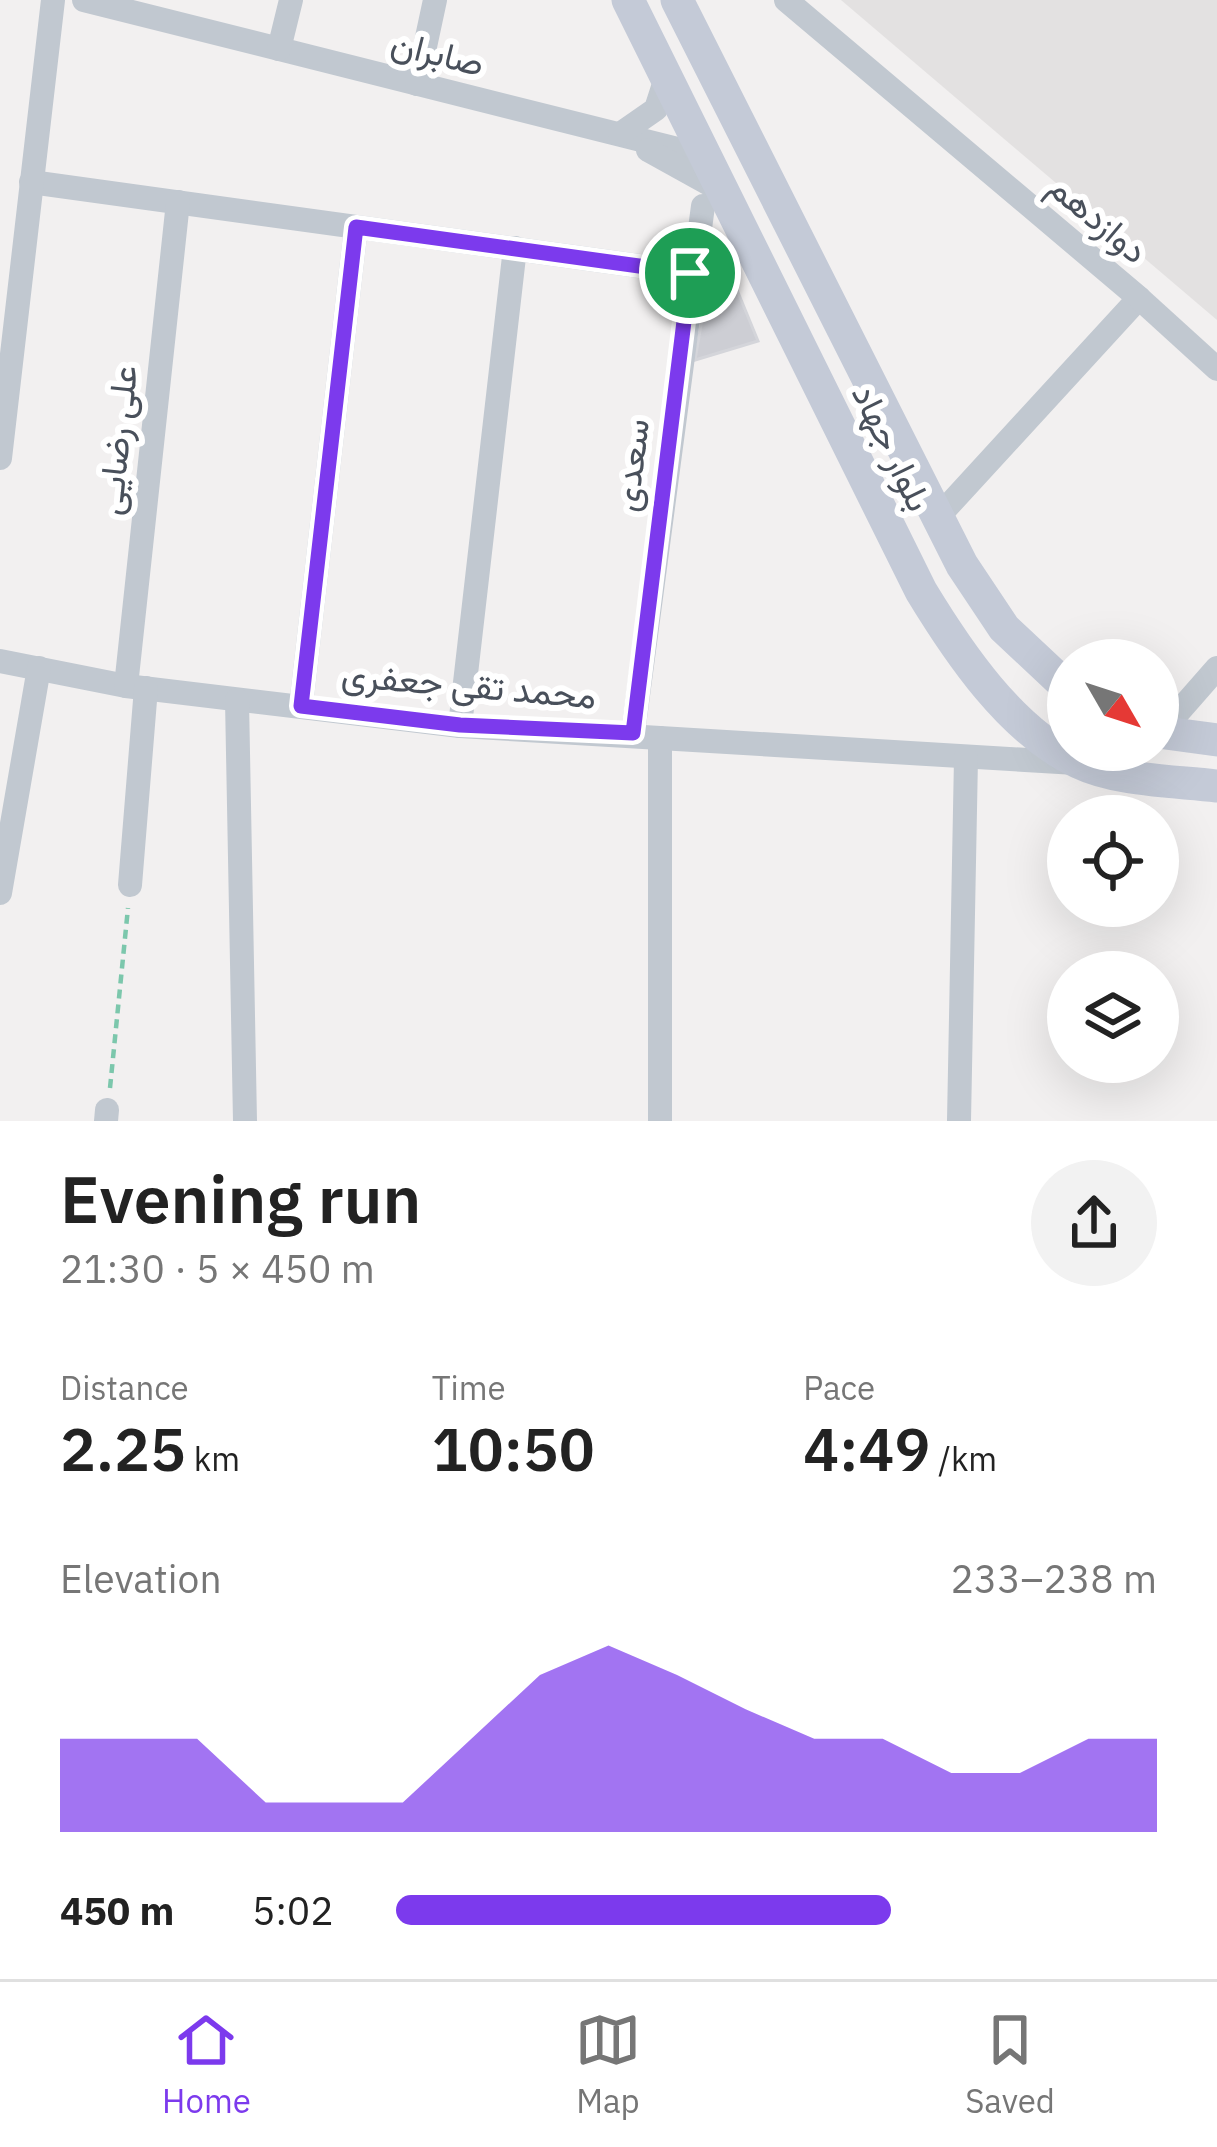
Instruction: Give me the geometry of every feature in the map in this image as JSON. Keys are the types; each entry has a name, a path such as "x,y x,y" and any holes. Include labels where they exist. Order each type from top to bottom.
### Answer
{"main road":[{"name":"بلوار جهاد","path":"628,0 705,156 712,198 921,591 964,662 1047,739"},
{"name":"بلوار جهاد","path":"676,0 938,518 1004,628 1047,668"},
{"path":"705,156 745,137"},
{"path":"1179,735 1217,740"},
{"name":"بلوار جهاد","path":"1127,771 1217,786"}],"street":[{"path":"0,458 53,0"},
{"name":"صابران","path":"84,0 138,6 279,49 705,156"},
{"path":"279,49 291,0"},
{"path":"417,84 435,0"},
{"name":"دوازدهم","path":"786,0 1139,298 938,518"},
{"path":"666,78 656,110 620,134 712,198"},
{"path":"32,182 690,273"},
{"name":"سعدی","path":"633,733 690,273 712,198"},
{"name":"علی رضایی","path":"130,885 136,687 178,202"},
{"path":"301,706 356,227"},
{"path":"460,725 515,248"},
{"path":"1139,298 1217,369"},
{"name":"محمد تقی جعفری","path":"0,661 136,687 460,725 1047,762"},
{"path":"0,893 39,668"},
{"path":"1179,711 1217,668"},
{"path":"237,700 245,1121"},
{"path":"660,738 660,1121"},
{"path":"958,1121 966,758"}],"path":[{"path":"107,1115 130,885"}],"shaded area":[{"path":"841,0 1217,0 1217,320"}],"building":[{"path":"707,290 737,290 758,341 695,360"}],"route":[{"path":"356,227 690,273 633,733 460,725 301,706 356,227"}]}
